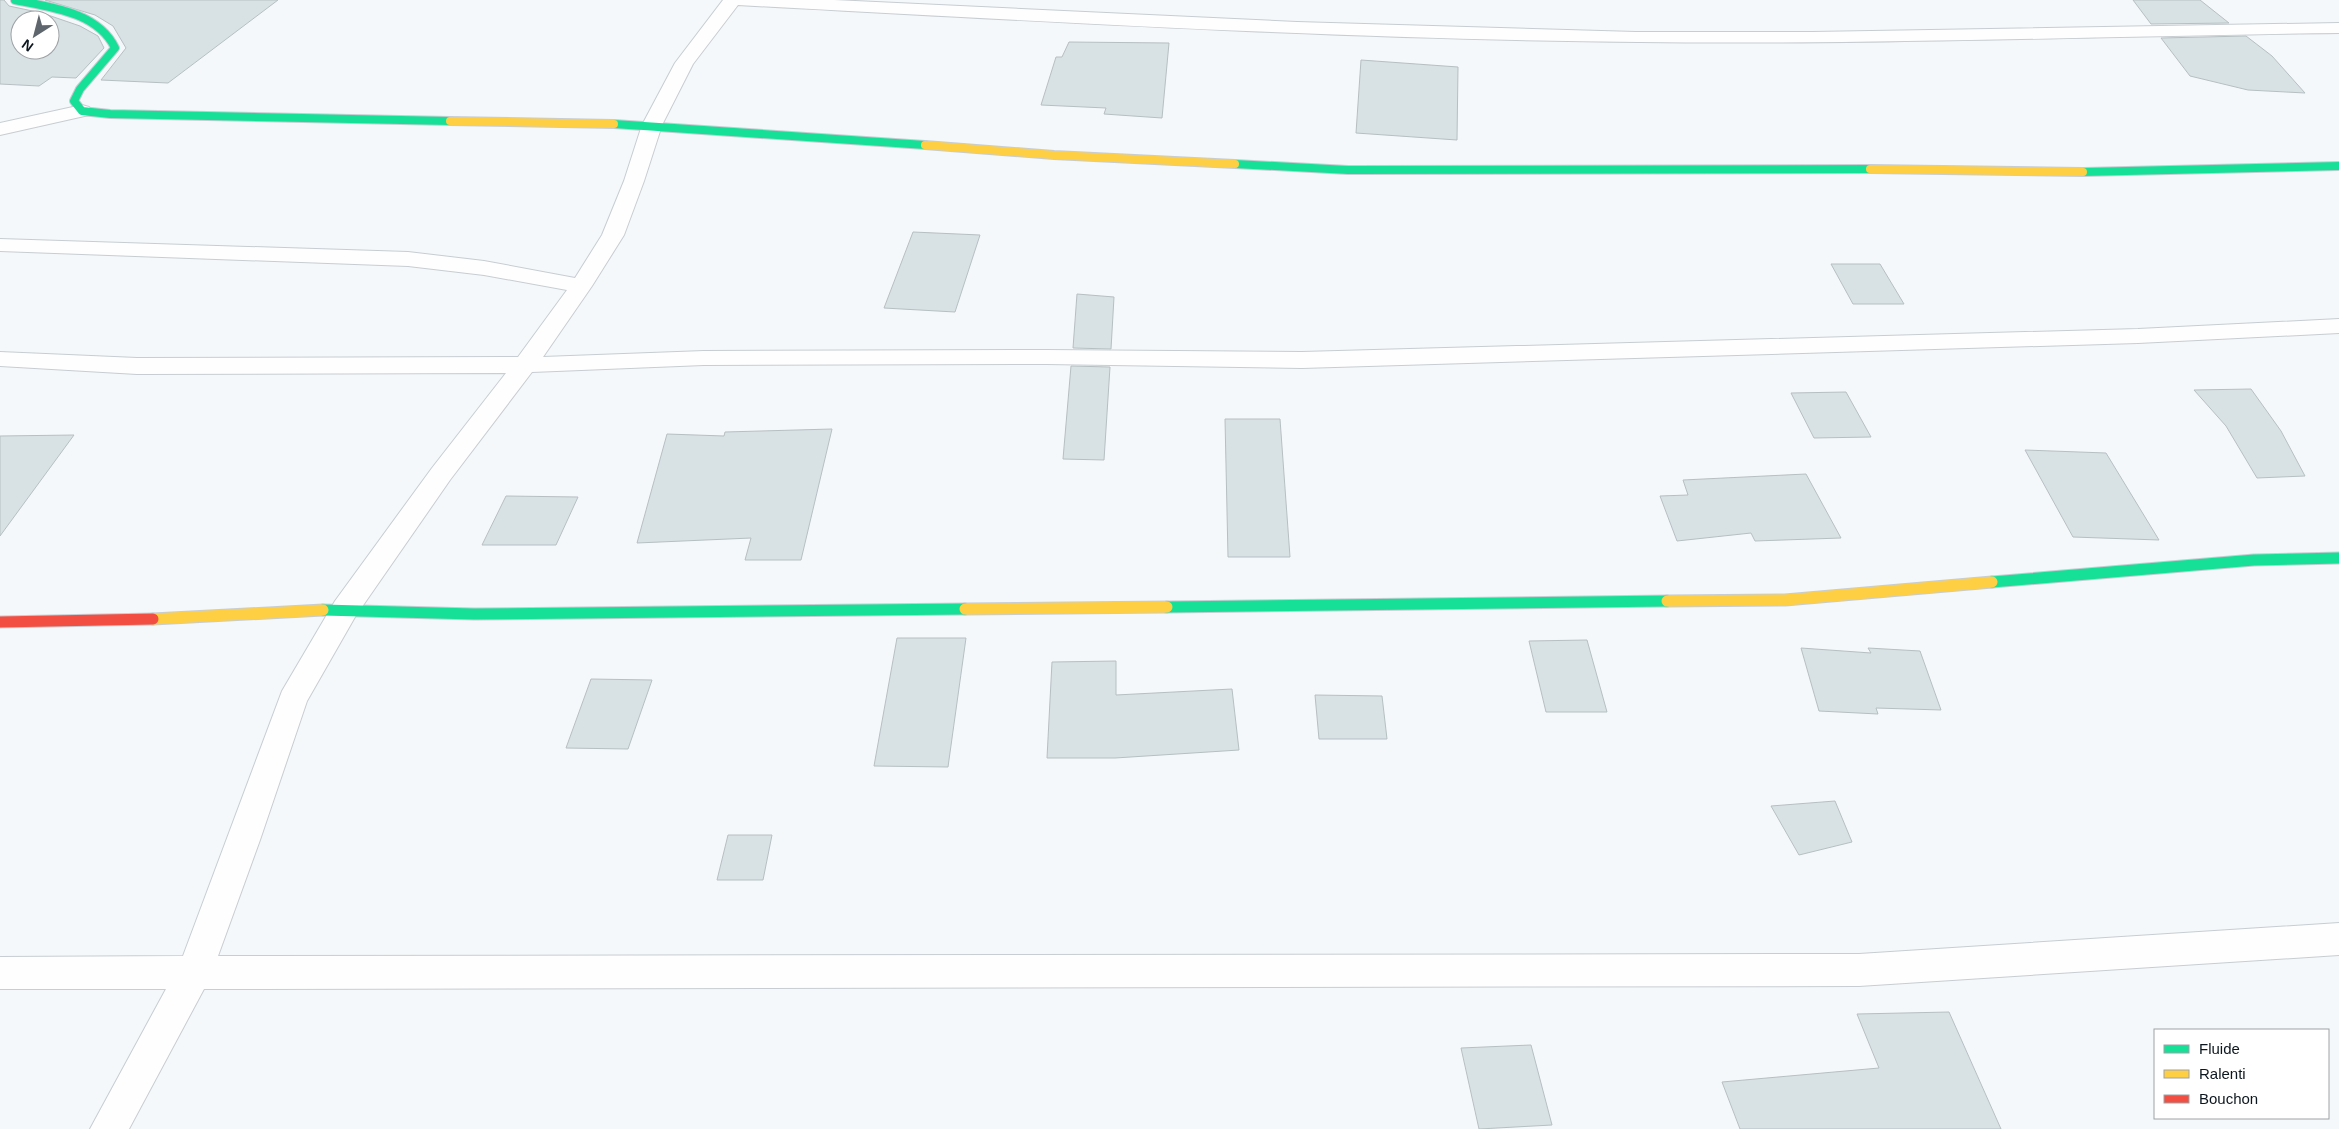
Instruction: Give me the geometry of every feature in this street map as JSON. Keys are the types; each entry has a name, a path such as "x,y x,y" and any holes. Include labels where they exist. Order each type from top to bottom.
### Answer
{"street":[{"path":"14,0 38,4 82,19 105,30 115,48 80,90 74,101 82,111"},
{"path":"108,1129 194,973 244,840 293,700 344,609 441,474 525,365 581,286 613,235 634,181 652,125 684,63 732,0 1377,30 1636,37 1797,37 2339,28"},
{"path":"0,129 82,111 110,114 652,125 1054,155 1348,170 1630,171 1779,168 2078,172 2339,166"},
{"path":"0,245 408,259 484,268 581,286"},
{"path":"0,360 137,366 525,365 704,358 1056,357 1302,360 1632,352 2128,336 2339,326"},
{"path":"0,622 196,618 344,609 474,614 1785,600 2254,560 2339,558"},
{"path":"0,973 1859,970 2339,939"}],"building":[{"path":"0,0 4,0 9,6 28,10 10,10 10,60 60,60 60,19 80,26 98,36 104,48 76,78 52,77 39,86 0,84"},
{"path":"45,0 278,0 168,83 101,80 126,48 113,26 95,15"},
{"path":"2133,0 2200,0 2229,23 2151,24"},
{"path":"2246,36 2272,56 2305,93 2248,90 2190,76 2161,38"},
{"path":"1069,42 1169,43 1162,118 1104,114 1106,108 1041,105 1056,57 1062,57"},
{"path":"1361,60 1458,67 1457,140 1356,133"},
{"path":"913,232 980,235 955,312 884,308"},
{"path":"1831,264 1880,264 1904,304 1853,304"},
{"path":"1077,294 1114,297 1111,349 1073,348"},
{"path":"1071,366 1110,367 1104,460 1063,459"},
{"path":"2251,389 2281,431 2305,476 2257,478 2226,426 2194,390"},
{"path":"1846,392 1871,437 1814,438 1791,393"},
{"path":"1225,419 1280,419 1290,557 1228,557"},
{"path":"832,429 801,560 745,560 751,538 637,543 667,434 724,436 725,432"},
{"path":"74,435 0,536 0,436"},
{"path":"2025,450 2106,453 2159,540 2073,537"},
{"path":"1806,474 1841,538 1755,541 1751,533 1677,541 1660,496 1688,495 1683,480"},
{"path":"506,496 578,497 556,545 482,545"},
{"path":"897,638 966,638 948,767 874,766"},
{"path":"1587,640 1607,712 1546,712 1529,641"},
{"path":"1801,648 1871,653 1868,648 1920,651 1941,710 1876,708 1878,714 1819,711"},
{"path":"1116,661 1116,695 1232,689 1239,750 1115,758 1047,758 1052,662"},
{"path":"591,679 652,680 628,749 566,748"},
{"path":"1315,695 1382,696 1387,739 1319,739"},
{"path":"1835,801 1852,842 1799,855 1771,806"},
{"path":"728,835 772,835 763,880 717,880"},
{"path":"1949,1012 2001,1129 1740,1129 1722,1082 1879,1068 1857,1014"},
{"path":"1531,1045 1552,1125 1479,1129 1461,1048"}],"traffic: fast":[{"path":"15,0 49,7 86,19 97,25 110,37 115,48 80,89 74,101 82,111 110,114 450,121"},
{"path":"614,124 652,125 925,145"},
{"path":"1235,164 1348,170 1870,169"},
{"path":"2083,172 2339,166"},
{"path":"1992,582 2254,560 2339,558"},
{"path":"1167,607 1667,601"},
{"path":"323,610 345,609 474,614 965,609"}],"traffic: slow":[{"path":"450,121 614,124"},
{"path":"925,145 1054,155 1235,164"},
{"path":"1870,169 2083,172"},
{"path":"1667,601 1785,600 1992,582"},
{"path":"965,609 1167,607"},
{"path":"153,619 323,610"}],"traffic: jam":[{"path":"0,622 153,619"}]}
